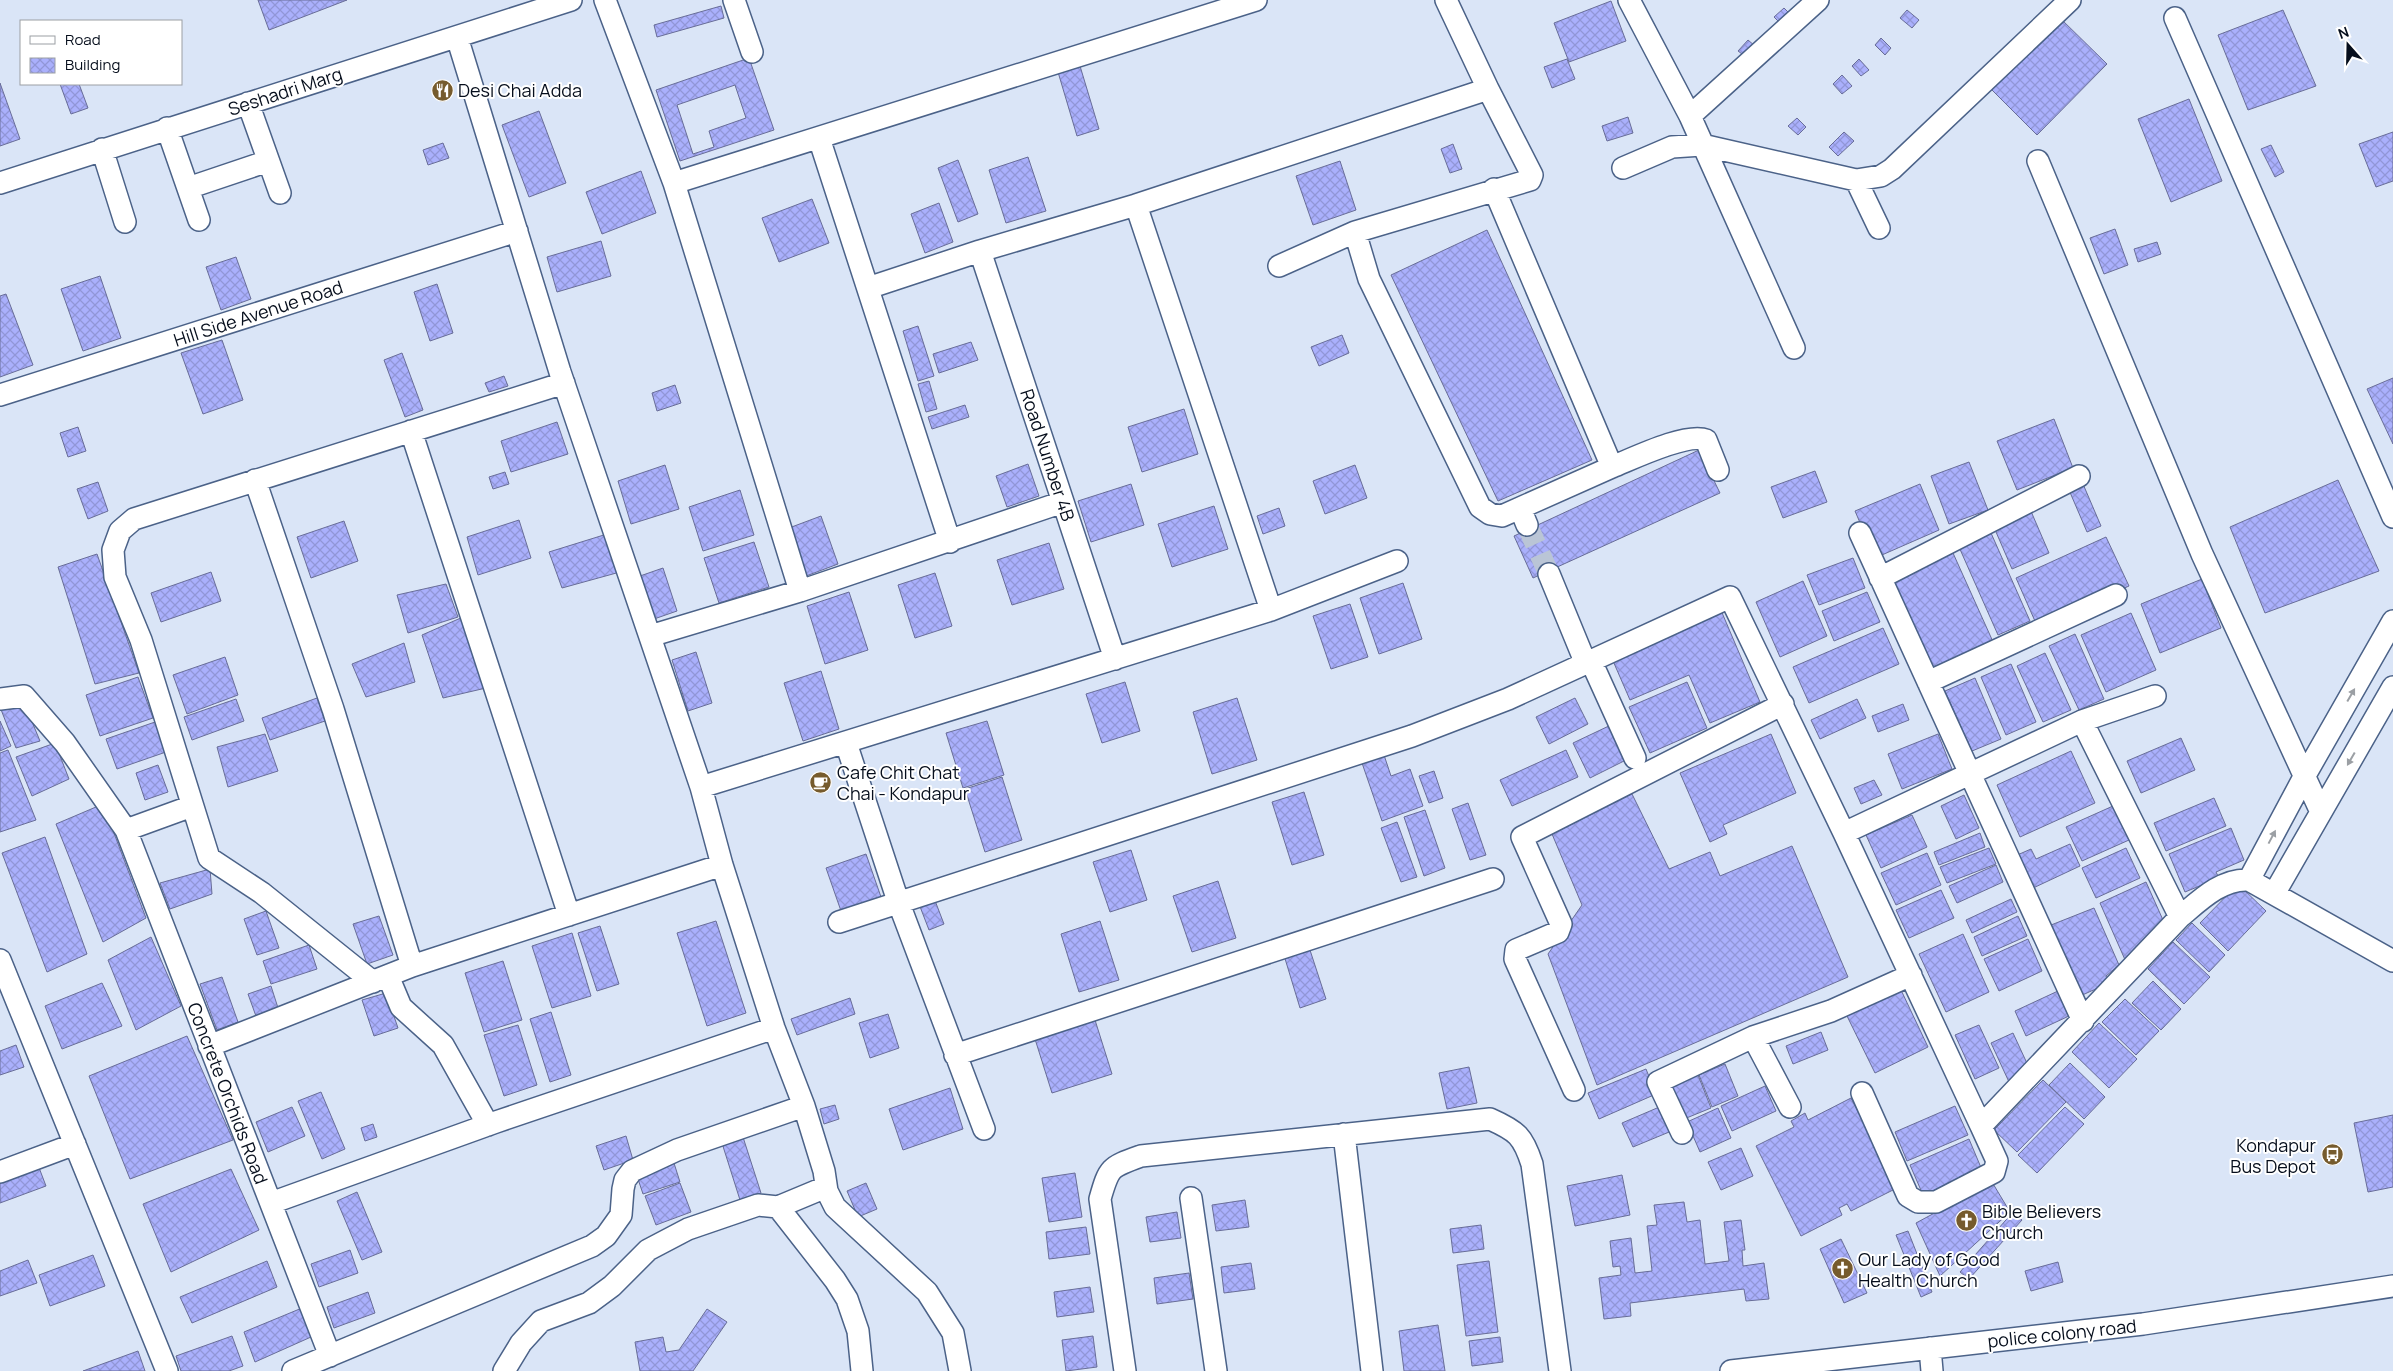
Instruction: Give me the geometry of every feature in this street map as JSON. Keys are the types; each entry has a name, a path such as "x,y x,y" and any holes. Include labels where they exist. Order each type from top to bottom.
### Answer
{"street":[{"name":"Seshadri Marg","path":"0,183 571,0"},
{"path":"605,0 674,184 800,591"},
{"path":"734,0 752,52"},
{"path":"674,184 1256,0"},
{"path":"1279,266 1355,232 1494,189 1530,180 1532,175 1488,89 1446,0"},
{"path":"1630,0 1690,116 1794,348"},
{"path":"1690,116 1818,0"},
{"path":"1623,168 1702,145 1856,180 1881,176 1892,169 2070,0"},
{"path":"2175,18 2393,517"},
{"path":"457,37 564,382 701,788 722,865 774,1028 804,1106 824,1171 826,1187 835,1207 927,1292 953,1333 960,1371"},
{"path":"868,288 1136,205 1488,89"},
{"path":"248,103 280,193"},
{"path":"167,128 199,220"},
{"path":"819,138 950,542"},
{"path":"102,149 125,222"},
{"path":"188,188 268,161"},
{"path":"2038,161 2202,554 2321,812"},
{"path":"1856,180 1879,228"},
{"path":"1494,189 1612,467"},
{"path":"1136,205 1271,610"},
{"name":"Hill Side Avenue Road","path":"0,395 516,232"},
{"path":"1355,232 1369,279 1480,507 1490,514 1523,516 1612,467 1674,444 1699,437 1706,440 1718,470"},
{"name":"Road Number 4B","path":"980,252 1115,658"},
{"path":"488,1125 443,1045 401,1007 381,979 262,893 209,858 141,640 115,577 113,550 120,531 134,519 564,382"},
{"path":"411,431 569,914"},
{"path":"1880,578 2080,476"},
{"path":"255,480 333,709 412,966"},
{"path":"650,636 800,591 950,542 1063,502"},
{"path":"1860,533 2083,1021"},
{"path":"701,788 1271,610 1397,561"},
{"path":"1549,574 1635,758"},
{"path":"1928,682 2116,595"},
{"path":"839,922 1412,736 1508,700 1730,597 1783,704 1982,1126 1997,1161 1994,1172 1936,1202 1918,1202 1908,1196 1862,1093"},
{"path":"2249,880 2304,777 2393,621"},
{"path":"2274,894 2393,687"},
{"name":"Concrete Orchids Road","path":"0,698 24,696 65,743 126,830 330,1356"},
{"path":"1844,833 2082,721 2155,696"},
{"path":"1574,1090 1516,959 1516,950 1558,932 1561,924 1522,837 1783,704"},
{"path":"2082,721 2180,917"},
{"path":"846,742 898,902 984,1129"},
{"path":"126,830 192,806"},
{"path":"209,1046 412,966 722,865"},
{"path":"956,1055 1493,879"},
{"path":"1982,1126 2180,917 2203,898 2227,883 2237,879 2249,880 2393,961"},
{"path":"0,960 167,1371"},
{"path":"1682,1133 1658,1082 1752,1037 1831,1011 1912,975"},
{"path":"271,1203 488,1125 774,1028"},
{"path":"1752,1037 1790,1107"},
{"path":"293,1371 592,1246 606,1236 621,1215 625,1180 632,1171 677,1150 804,1106"},
{"path":"1125,1371 1100,1200 1107,1174 1116,1164 1142,1156 1490,1119 1510,1128 1525,1143 1536,1186 1560,1371"},
{"path":"1344,1134 1372,1371"},
{"path":"0,1172 75,1144"},
{"path":"504,1371 521,1343 541,1321 589,1303 612,1286 648,1250 688,1228 758,1206 778,1207 826,1187"},
{"path":"1191,1198 1216,1371"},
{"path":"778,1207 835,1280 847,1299 858,1331 862,1371"},
{"name":"police colony road","path":"1730,1371 2143,1324 2393,1286"},
{"path":"1930,1348 1932,1371"}],"building":[{"path":"258,0 347,0 269,30"},
{"path":"1611,1 1626,41 1569,62 1554,23"},
{"path":"721,6 724,18 657,37 654,25"},
{"path":"1784,8 1790,14 1780,23 1774,17"},
{"path":"1907,10 1919,20 1912,28 1900,18"},
{"path":"2283,10 2316,86 2248,110 2218,35"},
{"path":"2059,17 2107,64 2037,135 1989,87"},
{"path":"1881,38 1891,48 1885,55 1875,45"},
{"path":"1748,40 1755,46 1746,57 1738,51"},
{"path":"749,58 774,130 680,161 656,90","holes":["735,85 746,118 709,131 714,147 693,154 677,105"]},
{"path":"1567,59 1575,79 1552,88 1544,67"},
{"path":"1859,59 1869,70 1861,76 1852,66"},
{"path":"1080,66 1099,129 1077,136 1058,72"},
{"path":"1842,75 1852,86 1842,94 1833,84"},
{"path":"0,83 20,139 0,146"},
{"path":"60,85 79,85 88,108 71,114"},
{"path":"2189,99 2222,181 2171,202 2138,119"},
{"path":"539,111 566,183 529,197 502,125"},
{"path":"1628,117 1633,133 1607,141 1602,126"},
{"path":"1797,118 1806,127 1798,135 1788,126"},
{"path":"1844,132 1854,141 1838,156 1829,147"},
{"path":"2393,132 2393,181 2376,187 2359,144"},
{"path":"443,143 449,158 428,165 423,150"},
{"path":"1453,144 1462,169 1450,173 1441,149"},
{"path":"2271,145 2284,172 2275,177 2261,149"},
{"path":"1028,157 1046,211 1006,223 989,170"},
{"path":"958,160 978,214 958,222 938,168"},
{"path":"1340,161 1356,210 1313,225 1296,176"},
{"path":"641,171 656,213 602,234 586,192"},
{"path":"812,199 829,243 779,262 762,218"},
{"path":"939,203 953,242 925,253 911,214"},
{"path":"2115,229 2128,265 2104,274 2090,238"},
{"path":"1487,230 1592,460 1498,501 1391,275"},
{"path":"601,241 611,276 557,292 547,257"},
{"path":"2157,242 2161,254 2138,262 2134,249"},
{"path":"236,257 251,299 221,310 206,267"},
{"path":"100,276 121,338 83,351 61,289"},
{"path":"437,284 453,333 430,341 414,292"},
{"path":"6,294 33,365 0,377 0,296"},
{"path":"918,326 934,376 918,381 903,331"},
{"path":"1342,335 1349,353 1319,366 1311,347"},
{"path":"222,340 243,400 203,414 181,353"},
{"path":"971,342 978,360 939,373 933,354"},
{"path":"402,353 423,410 405,417 384,360"},
{"path":"504,376 508,386 489,392 485,383"},
{"path":"2393,378 2393,444 2367,389"},
{"path":"929,381 937,409 926,412 918,384"},
{"path":"675,385 681,403 657,411 652,393"},
{"path":"965,405 969,417 932,429 928,417"},
{"path":"1184,409 1198,454 1142,472 1128,427"},
{"path":"2054,419 2073,468 2017,490 1997,441"},
{"path":"557,422 568,454 511,472 501,441"},
{"path":"78,427 86,451 68,457 60,433"},
{"path":"1699,450 1720,493 1533,578 1514,536"},
{"path":"1969,462 1988,510 1949,524 1931,476"},
{"path":"1028,464 1039,496 1007,507 996,476"},
{"path":"665,465 679,509 631,524 618,481"},
{"path":"1355,465 1367,498 1325,514 1313,481"},
{"path":"1815,471 1827,502 1783,518 1771,487"},
{"path":"505,472 509,484 493,489 489,477"},
{"path":"2338,480 2379,571 2265,613 2230,527"},
{"path":"98,482 108,511 88,519 77,489"},
{"path":"1131,484 1144,525 1091,542 1078,501"},
{"path":"1920,484 1939,530 1875,558 1855,511"},
{"path":"2083,484 2101,526 2087,532 2069,490"},
{"path":"740,490 754,535 703,551 689,507"},
{"path":"1214,506 1228,549 1172,567 1158,524"},
{"path":"1279,508 1285,526 1263,534 1257,516"},
{"path":"2030,509 2049,553 2012,569 1993,525"},
{"path":"821,516 838,564 806,576 789,528"},
{"path":"519,520 531,558 478,575 467,537"},
{"path":"344,521 358,561 311,578 297,537"},
{"path":"1991,533 2030,621 1998,635 1959,547"},
{"path":"607,534 620,572 562,588 549,552"},
{"path":"2106,537 2129,586 2038,628 2016,578"},
{"path":"754,542 769,587 719,603 704,558"},
{"path":"1049,543 1064,589 1012,605 997,560"},
{"path":"1953,553 1994,644 1933,672 1891,580"},
{"path":"97,554 139,673 95,684 58,567"},
{"path":"1853,558 1865,588 1819,605 1807,575"},
{"path":"663,568 677,611 654,619 640,576"},
{"path":"211,572 221,601 161,622 151,593"},
{"path":"935,573 952,626 915,638 898,585"},
{"path":"2202,579 2221,628 2160,653 2141,604"},
{"path":"1803,581 1827,636 1780,657 1756,602"},
{"path":"1403,583 1422,639 1379,654 1360,598"},
{"path":"446,584 458,617 408,633 397,595"},
{"path":"849,592 868,650 825,664 807,606"},
{"path":"1867,592 1880,622 1834,641 1822,611"},
{"path":"1350,604 1368,657 1331,669 1313,616"},
{"path":"1720,608 1760,702 1710,723 1689,675 1630,700 1610,654"},
{"path":"2131,613 2156,670 2106,692 2081,635"},
{"path":"463,617 486,688 443,698 422,635"},
{"path":"1883,628 1899,664 1809,703 1793,667"},
{"path":"2075,634 2104,699 2079,710 2049,646"},
{"path":"404,643 415,682 366,697 352,664"},
{"path":"696,652 712,703 688,711 672,660"},
{"path":"2045,653 2071,710 2043,722 2017,666"},
{"path":"225,657 238,695 187,714 173,675"},
{"path":"2011,664 2036,722 2006,735 1981,677"},
{"path":"821,671 839,729 803,741 784,683"},
{"path":"138,677 153,718 100,736 86,695"},
{"path":"1975,678 2001,739 1972,751 1945,691"},
{"path":"1125,682 1140,731 1102,743 1086,694"},
{"path":"1687,682 1707,728 1650,753 1629,707"},
{"path":"317,698 325,721 270,740 262,718"},
{"path":"1237,698 1257,760 1212,774 1193,712"},
{"path":"1575,698 1588,724 1549,744 1536,717"},
{"path":"236,699 244,721 192,740 184,717"},
{"path":"1857,699 1866,718 1820,739 1811,720"},
{"path":"23,700 40,741 16,748 0,707"},
{"path":"1903,704 1909,720 1878,732 1872,716"},
{"path":"0,721 11,746 0,751"},
{"path":"987,721 1004,775 963,788 946,733"},
{"path":"155,722 166,752 117,769 106,739"},
{"path":"1613,724 1630,758 1590,778 1573,743"},
{"path":"265,734 278,771 228,787 217,747"},
{"path":"1771,734 1796,793 1723,825 1727,834 1710,842 1680,773"},
{"path":"1938,734 1952,769 1902,789 1888,754"},
{"path":"2181,738 2195,770 2141,793 2127,761"},
{"path":"55,743 69,779 32,796 16,757"},
{"path":"8,750 36,820 0,832 0,753"},
{"path":"1566,750 1578,777 1512,806 1500,780"},
{"path":"2071,751 2095,803 2020,837 1997,785"},
{"path":"1384,755 1391,776 1410,769 1423,806 1382,821 1362,763"},
{"path":"158,765 168,792 145,800 136,773"},
{"path":"1434,771 1443,798 1429,803 1419,776"},
{"path":"1002,777 1022,840 985,852 965,789"},
{"path":"1874,780 1882,795 1861,804 1854,788"},
{"path":"1304,792 1324,855 1292,865 1272,802"},
{"path":"1632,794 1669,869 1710,852 1720,876 1792,846 1848,977 1597,1085 1548,954 1582,905 1552,834"},
{"path":"1964,795 1979,828 1956,839 1941,806"},
{"path":"2214,798 2226,826 2166,851 2154,823"},
{"path":"1468,803 1486,855 1470,860 1452,809"},
{"path":"103,804 146,918 103,942 56,824"},
{"path":"2113,806 2129,840 2082,861 2066,827"},
{"path":"1425,810 1445,868 1424,876 1404,817"},
{"path":"1912,815 1927,847 1881,868 1866,835"},
{"path":"1397,822 1417,877 1401,882 1381,828"},
{"path":"2231,828 2244,860 2216,872 2219,878 2185,892 2169,854"},
{"path":"1980,833 1985,847 1939,865 1934,852"},
{"path":"45,837 87,954 47,972 2,853"},
{"path":"2070,844 2080,866 2031,889 2015,856 2031,849 2036,859"},
{"path":"1989,848 1996,864 1947,883 1940,867"},
{"path":"2126,848 2140,878 2096,898 2082,868"},
{"path":"1131,850 1147,900 1110,912 1093,862"},
{"path":"1927,853 1941,885 1896,905 1881,873"},
{"path":"866,854 881,897 841,911 826,868"},
{"path":"1996,865 2003,882 1957,903 1949,886"},
{"path":"210,869 212,894 170,909 160,883"},
{"path":"1218,881 1236,938 1192,952 1173,896"},
{"path":"2146,882 2163,920 2126,962 2100,903"},
{"path":"2238,884 2266,911 2228,951 2200,923"},
{"path":"1941,890 1954,918 1909,938 1896,910"},
{"path":"934,898 944,924 929,930 919,904"},
{"path":"2011,899 2017,912 1972,933 1966,920"},
{"path":"2094,908 2119,965 2106,976 2109,983 2078,997 2046,927"},
{"path":"266,911 279,948 257,955 244,919"},
{"path":"379,916 393,955 367,964 353,924"},
{"path":"2018,916 2027,936 1982,956 1974,937"},
{"path":"716,921 746,1013 707,1026 677,933"},
{"path":"1100,921 1119,980 1079,992 1061,934"},
{"path":"2192,923 2225,955 2209,972 2176,940"},
{"path":"600,926 619,984 597,991 578,933"},
{"path":"572,933 591,996 552,1008 532,946"},
{"path":"1963,934 1989,992 1946,1012 1919,954"},
{"path":"151,937 181,1006 136,1030 108,960"},
{"path":"2028,939 2042,971 1999,991 1984,959"},
{"path":"2173,942 2210,977 2184,1004 2148,969"},
{"path":"1308,944 1326,999 1300,1008 1283,952"},
{"path":"309,945 317,969 271,984 263,961"},
{"path":"503,961 522,1020 484,1032 465,973"},
{"path":"222,977 238,1022 217,1030 200,984"},
{"path":"2153,981 2181,1009 2161,1030 2132,1003"},
{"path":"102,983 122,1026 62,1049 45,1006"},
{"path":"271,986 279,1011 257,1019 248,994"},
{"path":"1901,990 1928,1047 1875,1073 1847,1016"},
{"path":"2058,991 2069,1016 2026,1036 2015,1011"},
{"path":"386,993 398,1028 374,1036 362,1000"},
{"path":"850,998 855,1014 797,1035 791,1019"},
{"path":"2125,999 2159,1031 2136,1055 2102,1022"},
{"path":"551,1012 571,1075 550,1082 530,1019"},
{"path":"888,1014 899,1048 870,1058 859,1023"},
{"path":"1095,1020 1112,1074 1052,1093 1035,1039"},
{"path":"2099,1023 2137,1059 2109,1088 2072,1052"},
{"path":"518,1025 537,1085 504,1096 484,1035"},
{"path":"1979,1025 1999,1068 1975,1079 1955,1035"},
{"path":"1821,1032 1828,1050 1793,1064 1786,1046"},
{"path":"2013,1033 2031,1072 2009,1082 1991,1043"},
{"path":"187,1036 233,1140 130,1179 89,1076"},
{"path":"16,1045 24,1067 0,1075 0,1051"},
{"path":"2070,1063 2105,1097 2084,1119 2049,1085"},
{"path":"1725,1064 1738,1096 1712,1107 1699,1075"},
{"path":"1469,1067 1477,1103 1447,1109 1439,1073"},
{"path":"1646,1069 1656,1094 1599,1119 1588,1093"},
{"path":"1698,1075 1711,1108 1684,1119 1670,1086"},
{"path":"2043,1080 2066,1102 2017,1152 1994,1130"},
{"path":"1765,1086 1776,1111 1732,1131 1721,1106"},
{"path":"950,1088 963,1129 903,1150 889,1109"},
{"path":"321,1092 345,1149 322,1159 298,1101"},
{"path":"1851,1098 1897,1188 1851,1211 1847,1204 1839,1208 1842,1215 1801,1236 1756,1146 1794,1127 1791,1121 1805,1113 1808,1120"},
{"path":"835,1105 839,1119 824,1124 820,1109"},
{"path":"1664,1105 1674,1130 1633,1147 1622,1123"},
{"path":"1955,1106 1968,1135 1907,1161 1895,1132"},
{"path":"292,1107 305,1136 268,1152 256,1122"},
{"path":"2065,1107 2084,1124 2037,1173 2018,1155"},
{"path":"1718,1108 1731,1138 1700,1152 1687,1122"},
{"path":"2393,1115 2393,1187 2368,1192 2354,1123"},
{"path":"373,1124 377,1137 365,1141 361,1128"},
{"path":"742,1134 761,1193 740,1200 721,1140"},
{"path":"626,1136 633,1160 604,1170 596,1146"},
{"path":"1969,1139 1982,1170 1923,1195 1910,1165"},
{"path":"1741,1148 1753,1176 1721,1190 1708,1162"},
{"path":"673,1160 680,1182 643,1194 636,1173"},
{"path":"38,1165 46,1186 0,1203 0,1179"},
{"path":"231,1169 259,1230 171,1272 143,1204"},
{"path":"1075,1173 1082,1217 1049,1222 1042,1178"},
{"path":"1622,1175 1630,1215 1575,1226 1567,1186"},
{"path":"1992,1182 2010,1212 1940,1276 1916,1223"},
{"path":"680,1183 691,1212 656,1225 645,1196"},
{"path":"866,1183 877,1209 858,1217 847,1191"},
{"path":"357,1192 382,1252 362,1260 337,1201"},
{"path":"1245,1200 1249,1227 1216,1231 1212,1205"},
{"path":"1684,1202 1687,1222 1700,1220 1705,1264 1729,1261 1724,1222 1741,1220 1745,1250 1742,1250 1743,1266 1764,1263 1769,1299 1746,1301 1744,1289 1630,1303 1631,1316 1604,1319 1599,1278 1621,1275 1620,1266 1613,1267 1610,1241 1631,1238 1635,1273 1652,1271 1647,1226 1657,1225 1654,1205"},
{"path":"1177,1212 1181,1238 1150,1242 1146,1217"},
{"path":"2013,1212 2022,1220 1969,1279 1960,1272"},
{"path":"1481,1225 1484,1249 1453,1253 1450,1229"},
{"path":"1086,1227 1090,1254 1049,1259 1046,1232"},
{"path":"1908,1231 1932,1292 1921,1297 1896,1235"},
{"path":"1841,1239 1867,1293 1844,1303 1820,1249"},
{"path":"350,1250 358,1273 319,1287 311,1264"},
{"path":"93,1255 105,1286 50,1306 39,1275"},
{"path":"28,1260 37,1283 0,1296 0,1271"},
{"path":"267,1261 277,1287 192,1323 180,1297"},
{"path":"1489,1261 1498,1332 1466,1336 1457,1265"},
{"path":"2058,1262 2063,1282 2031,1291 2025,1271"},
{"path":"1251,1263 1255,1289 1224,1293 1221,1267"},
{"path":"1189,1273 1193,1299 1157,1304 1154,1278"},
{"path":"1090,1287 1094,1312 1057,1317 1054,1292"},
{"path":"368,1292 375,1313 334,1328 327,1307"},
{"path":"302,1308 311,1337 255,1362 244,1332"},
{"path":"707,1309 727,1322 693,1371 640,1371 635,1342 663,1337 666,1352 679,1350"},
{"path":"1438,1325 1445,1371 1404,1371 1399,1331"},
{"path":"232,1336 243,1366 229,1371 181,1371 176,1356"},
{"path":"1093,1336 1097,1367 1066,1371 1062,1340"},
{"path":"1500,1337 1503,1362 1472,1366 1469,1341"},
{"path":"138,1351 145,1371 83,1371"}],"tunnel":[{"path":"1527,525 1549,574"}],"place":[{"name":"Desi Chai Adda","path":"442,90"},
{"name":"Cafe Chit Chat Chai - Kondapur","path":"821,782"},
{"name":"Kondapur Bus Depot","path":"2332,1155"},
{"name":"Bible Believers Church","path":"1966,1221"},
{"name":"Our Lady of Good Health Church","path":"1842,1269"}]}
